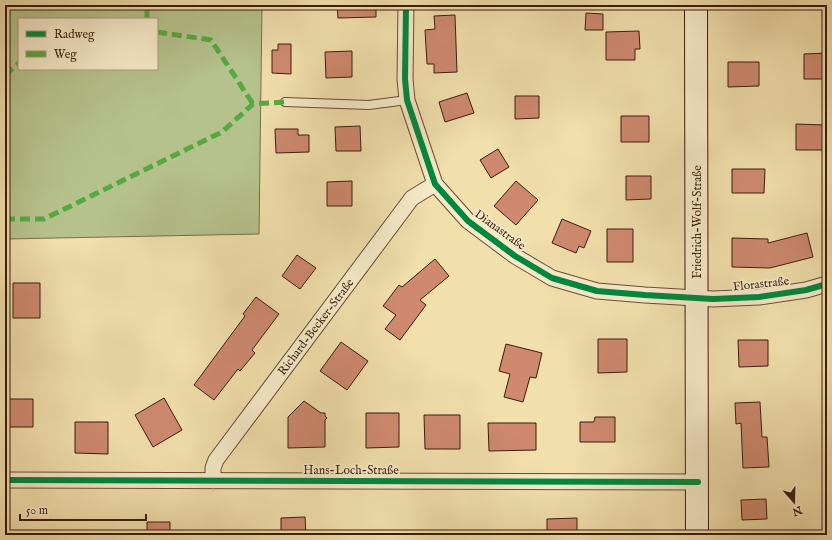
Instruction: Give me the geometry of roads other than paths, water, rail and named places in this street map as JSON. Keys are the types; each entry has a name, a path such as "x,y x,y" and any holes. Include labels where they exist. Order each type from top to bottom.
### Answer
{"street":[{"name":"Dianastraße","path":"406,5 405,79 407,100 435,184 468,221 515,256 552,278 596,291 697,298"},
{"name":"Friedrich-Wolf-Straße","path":"696,5 698,535"},
{"name":"Richard-Becker-Straße","path":"213,481 213,468 220,454 412,198 435,184"},
{"name":"Florastraße","path":"697,298 759,298 806,290 827,284"},
{"name":"Hans-Loch-Straße","path":"5,480 698,482"}],"lane":[{"path":"285,102 369,104 407,100"}]}
